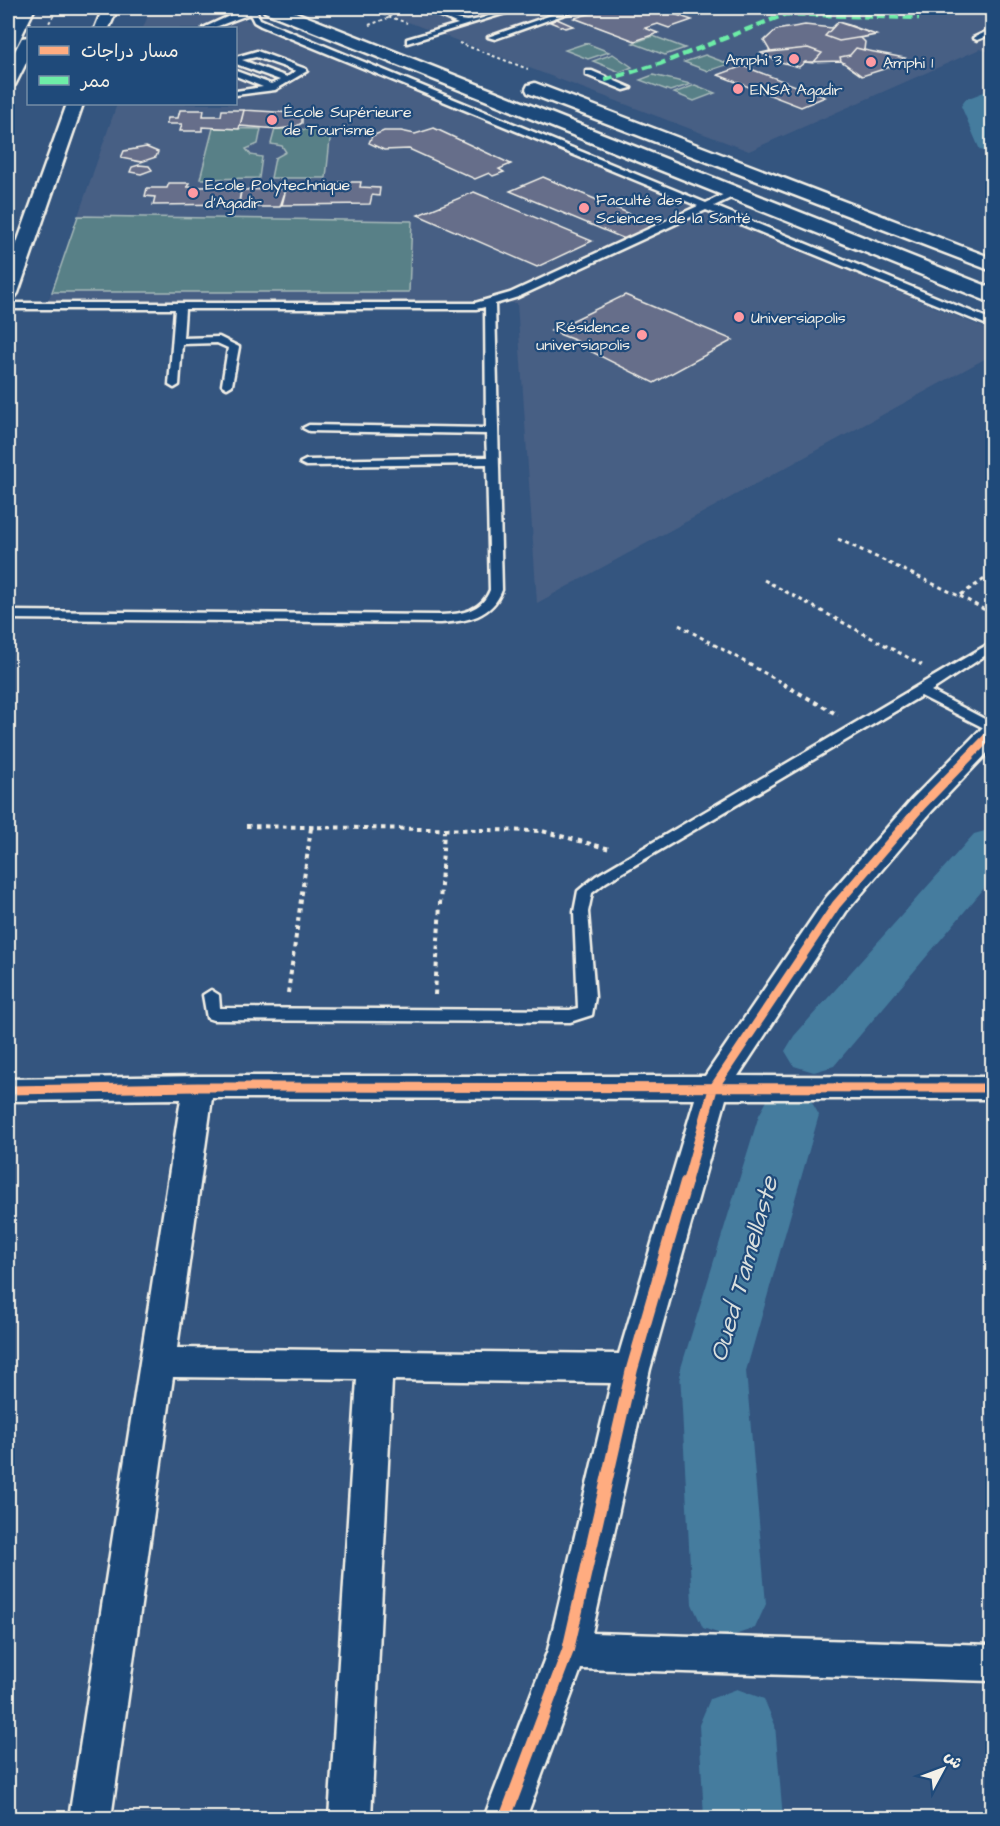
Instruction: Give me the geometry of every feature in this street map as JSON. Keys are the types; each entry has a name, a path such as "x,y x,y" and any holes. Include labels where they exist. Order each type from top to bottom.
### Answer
{"main road":[{"path":"8,45 26,8"},
{"path":"271,8 993,296"},
{"path":"369,25 443,53"},
{"path":"8,81 27,44"},
{"path":"519,83 993,265"}],"street":[{"path":"102,27 110,8"},
{"path":"8,292 75,105"},
{"path":"505,1818 568,1650 632,1369 713,1089 836,905 922,805 993,730"},
{"path":"90,1818 198,1087"},
{"path":"8,1090 198,1087 993,1088"},
{"path":"158,1362 632,1369"},
{"path":"350,1818 375,1367"},
{"path":"568,1650 993,1663"}],"lane":[{"path":"426,8 466,24"},
{"path":"410,41 518,8"},
{"path":"492,37 578,8"},
{"path":"209,27 251,9 264,24 993,324"},
{"path":"978,38 993,31"},
{"path":"237,60 257,54 303,71 272,88 253,94 237,93"},
{"path":"237,60 288,80"},
{"path":"237,73 272,88"},
{"path":"589,73 627,88"},
{"path":"8,306 445,308 490,304 514,296 734,193"},
{"path":"8,615 430,619 468,616 489,605 496,590 491,460 493,431 490,304"},
{"path":"174,385 180,307"},
{"path":"176,341 219,340 234,347 227,385"},
{"path":"309,428 493,431"},
{"path":"306,463 491,460"},
{"path":"211,995 213,1014 570,1016 586,1011 581,912 585,891 993,646"},
{"path":"921,691 993,730"}],"path":[{"path":"47,27 58,8"},
{"path":"369,25 391,17"},
{"path":"838,539 993,614"},
{"path":"959,596 993,574"},
{"path":"764,580 944,677"},
{"path":"679,625 860,727"},
{"path":"246,826 542,831 639,857"},
{"path":"285,1014 311,828"},
{"path":"434,1015 444,831"}],"shaded area":[{"name":"Universiapolis","path":"151,8 218,8 992,331 992,355 537,603 517,303 48,302 117,105 237,105 237,27 143,27"},
{"name":"ENSA Agadir","path":"371,8 992,8 992,53 980,49 749,151"}],"green space":[{"path":"653,36 685,48 665,55 633,43"},
{"path":"586,43 609,52 588,59 565,50"},
{"path":"613,54 632,67 620,72 593,61"},
{"path":"705,55 729,64 708,71 684,62"},
{"path":"653,75 691,84 670,91 640,80"},
{"path":"695,85 715,93 694,101 674,93"},
{"path":"213,128 261,129 258,144 246,149 251,155 262,157 259,178 200,179"},
{"path":"275,129 331,130 326,178 271,178 275,158 286,152 282,146 271,144"},
{"path":"78,216 412,221 409,292 52,292"}],"building":[{"path":"610,8 656,8 692,20 669,28 658,24 645,28 658,33 635,41 574,18"},
{"path":"557,19 573,26 565,28 550,22"},
{"path":"838,22 876,35 861,38 865,42 864,50 905,58 887,68 862,76 841,61 805,62 799,67 777,61 761,53 770,51 764,41 776,30 805,25 832,28"},
{"path":"838,22 876,35 839,41 825,36"},
{"name":"Amphi 3","path":"808,48 822,53 813,63 805,62 799,67 777,61 761,53"},
{"name":"Amphi 1","path":"856,48 905,58 887,68 862,76 841,61 840,57 850,55"},
{"path":"743,66 825,97 801,107 718,75"},
{"path":"180,110 204,110 203,116 221,116 222,110 244,110 239,129 202,127 202,131 180,131 182,124 166,124 168,118 178,118"},
{"name":"École Supérieure de Tourisme","path":"244,110 293,113 302,117 302,123 295,127 278,129 240,126"},
{"path":"434,128 511,164 499,169 504,172 493,176 489,173 475,179 409,149 384,150 369,143 372,136 384,131 415,134"},
{"path":"146,147 158,152 156,157 141,162 121,158 124,151"},
{"path":"149,166 152,170 141,174 130,172 132,167"},
{"name":"Faculté des Sciences de la Santé","path":"543,177 656,225 625,239 510,191"},
{"path":"340,182 361,182 360,187 380,188 379,196 372,195 370,204 282,205 287,185 340,186"},
{"name":"Ecole Polytechnique d'Agadir","path":"169,183 189,183 187,187 242,185 239,204 153,205 155,197 145,196 147,188 167,188"},
{"path":"286,189 280,207 238,207 241,190"},
{"path":"474,192 592,241 537,267 418,215"},
{"name":"Résidence universiapolis","path":"625,295 733,340 654,383 574,343 577,341 551,331"}],"waterway":[{"name":"Oued Tamellaste","path":"992,98 977,106 992,143"},
{"name":"Oued Tamellaste","path":"814,1051 992,846"},
{"name":"Oued Tamellaste","path":"729,1604 713,1371 789,1115"},
{"name":"Oued Tamellaste","path":"737,1725 744,1818"}],"marked path":[{"path":"605,80 662,63 786,14 919,18"}],"cycle path":[{"path":"505,1818 568,1650 632,1369 713,1089 836,905 922,805 992,733"},
{"path":"8,1090 198,1087 992,1088"}],"place":[{"name":"Amphi 3","path":"794,59"},
{"name":"Amphi 1","path":"871,62"},
{"name":"ENSA Agadir","path":"738,89"},
{"name":"École Supérieure de Tourisme","path":"272,120"},
{"name":"Ecole Polytechnique d'Agadir","path":"193,193"},
{"name":"Faculté des Sciences de la Santé","path":"584,208"},
{"name":"Universiapolis","path":"739,317"},
{"name":"Résidence universiapolis","path":"642,335"}]}
